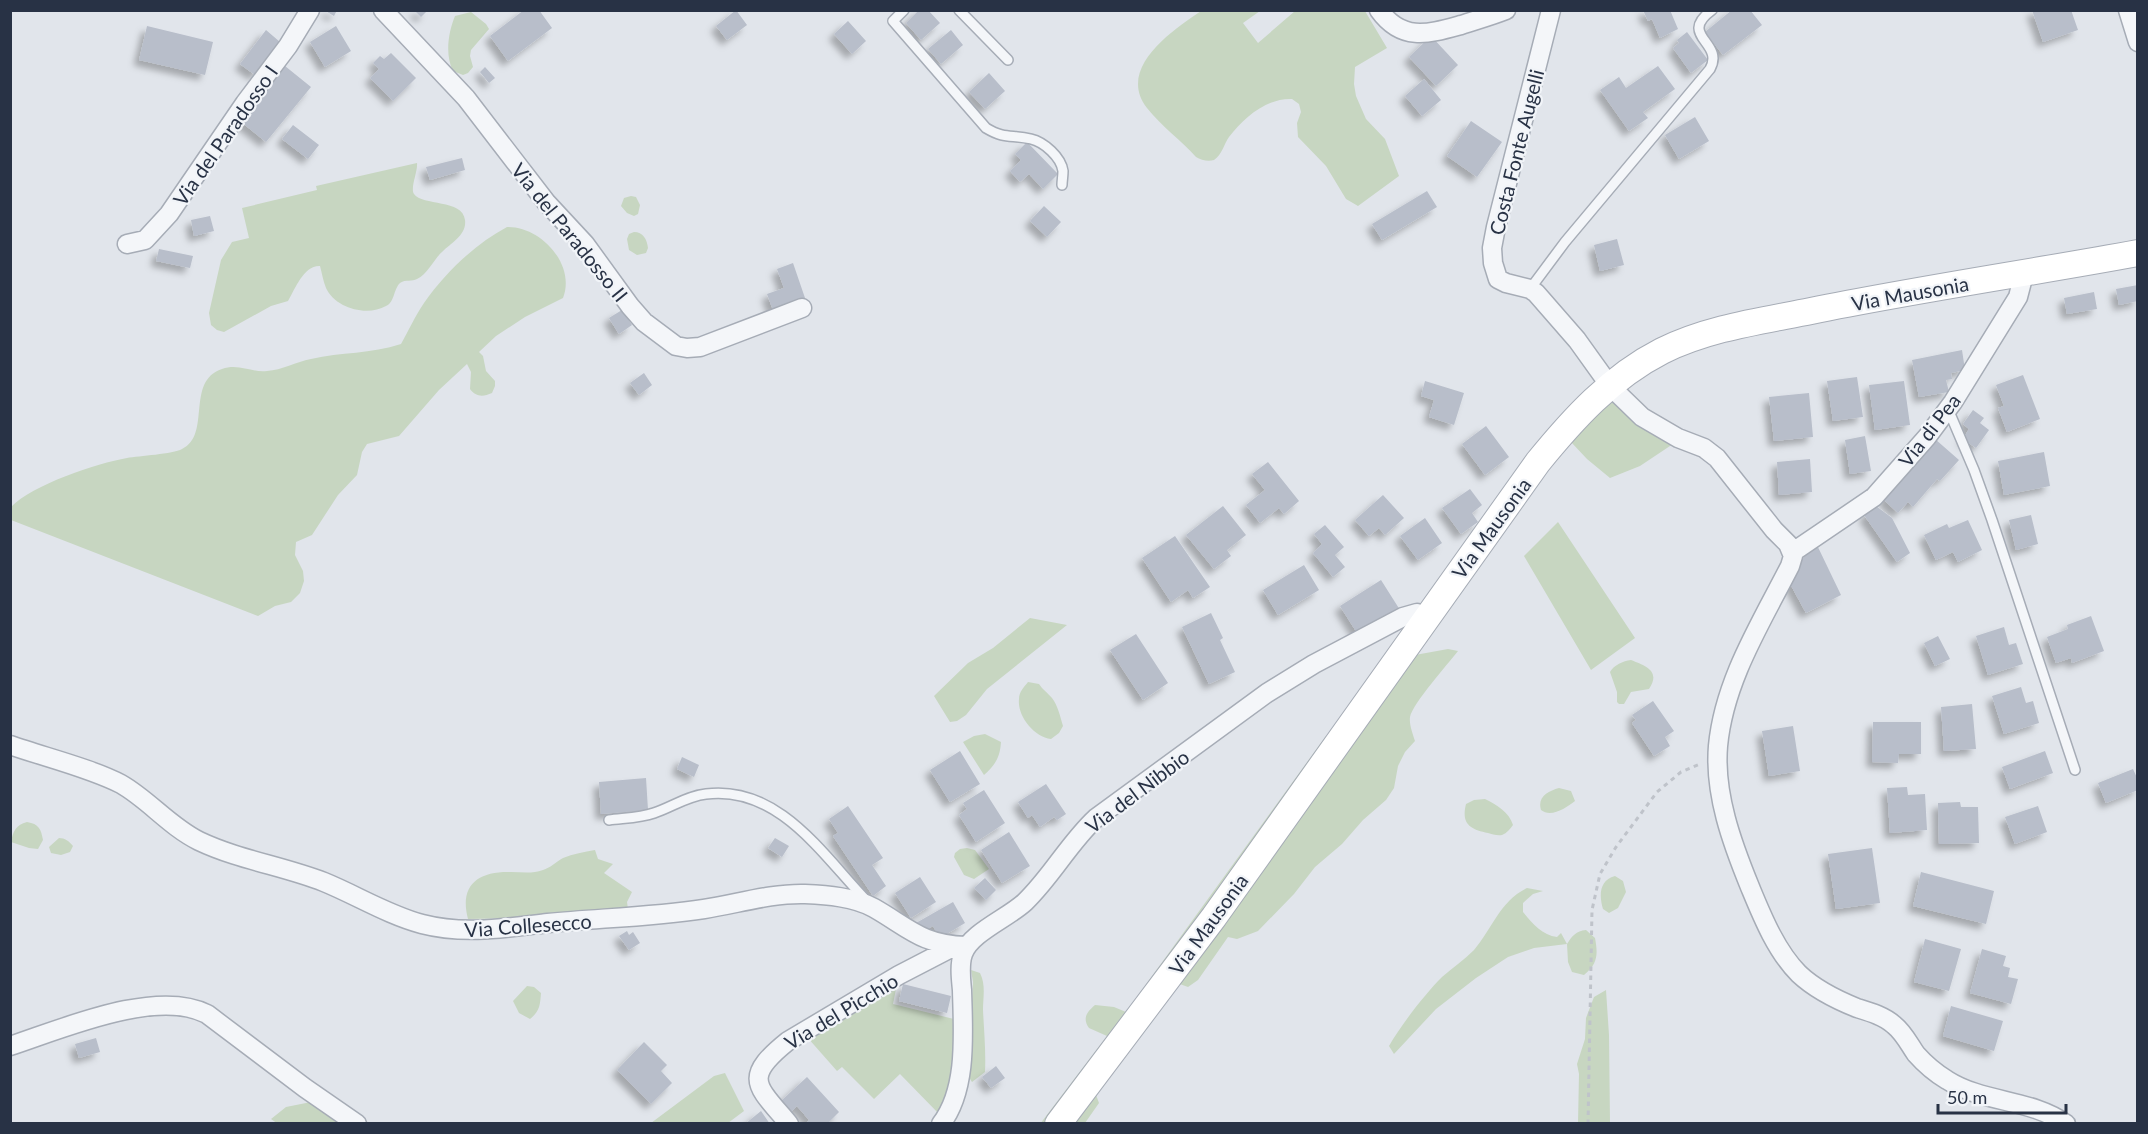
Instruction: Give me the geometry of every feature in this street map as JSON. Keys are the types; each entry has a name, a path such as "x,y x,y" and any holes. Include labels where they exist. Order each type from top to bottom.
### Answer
{"main road":[{"name":"Via Mausonia","path":"1058,1124 1214,917 1538,462 1574,420 1610,386 1635,367 1662,351 1715,332 1837,306 2138,253"}],"street":[{"name":"Via del Paradosso I","path":"127,244 140,242 150,237 169,214 245,103 288,46 310,10"},
{"name":"Via del Paradosso II","path":"383,10 466,98 546,202 585,244 630,306 662,337 676,346 700,347 802,308"},
{"path":"1380,10 1394,26 1416,33 1439,31 1506,10"},
{"name":"Costa Fonte Augelli","path":"1530,289 1498,279 1493,263 1492,248 1551,10"},
{"path":"2127,10 2138,42"},
{"name":"Via di Pea","path":"1793,552 1874,497 1927,437 1948,409 2018,297 2024,274"},
{"path":"1530,289 1577,340 1610,386 1642,417 1659,428 1704,448 1717,458 1793,552 1790,566 1733,682 1720,735 1718,759 1723,804 1740,862 1772,933 1797,972 1830,995 1893,1024 1905,1036 1918,1056 1946,1080 1976,1092 2047,1113 2066,1124"},
{"name":"Via del Nibbio","path":"960,946 1002,921 1025,902 1079,834 1096,818 1267,693 1314,664 1403,617 1417,613 1427,618"},
{"name":"Via Collesecco","path":"10,745 120,784 177,828 221,851 323,882 395,914 430,926 486,931 549,923 657,916 791,894 832,896 855,901 874,908 917,935 935,942 960,946"},
{"path":"940,1124 951,1107 959,1086 963,1029 960,946"},
{"name":"Via del Picchio","path":"789,1124 758,1085 757,1077 760,1069 772,1054 788,1041 898,975 960,946"},
{"path":"10,1046 116,1011 164,1006 193,1008 207,1014 357,1124"}],"lane":[{"path":"904,10 893,21 986,128 999,136 1030,139 1040,143 1060,161 1063,172 1062,185"},
{"path":"958,10 1008,60"},
{"path":"1530,289 1565,242 1710,69 1714,62 1713,54 1699,32 1698,25 1702,18 1712,10"},
{"path":"1948,409 1978,480 2075,770"},
{"path":"609,820 654,813 681,801 706,794 732,794 757,801 789,820 814,843 874,908"}],"path":[{"path":"1588,1124 1592,910 1600,874 1616,847 1657,792 1681,772 1718,759"}],"green space":[{"path":"1201,11 1260,11 1243,23 1258,43 1295,11 1365,11 1387,48 1355,67 1356,96 1366,119 1385,139 1399,176 1358,206 1346,199 1326,166 1298,137 1297,123 1301,112 1299,104 1292,99 1273,102 1256,110 1229,137 1214,160 1209,161 1196,157 1147,108 1139,93 1138,79 1143,65 1163,39"},
{"path":"471,12 489,29 471,50 473,67 463,75 453,71 448,51 449,37 455,16"},
{"path":"417,163 414,194 418,198 457,209 463,213 465,225 458,238 439,255 421,277 400,283 389,304 370,311 352,309 336,301 326,288 320,266 309,269 305,273 288,301 271,306 224,332 211,325 209,313 221,260 232,242 249,238 242,208 317,190 316,186"},
{"path":"636,197 640,205 638,214 634,216 627,213 621,206 624,198"},
{"path":"507,227 520,228 532,233 553,250 565,273 566,285 563,298 525,317 496,336 479,352 483,356 486,371 495,381 492,393 480,396 470,389 471,372 467,364 439,390 399,436 367,444 362,452 357,475 338,495 312,535 296,542 295,555 303,571 304,581 300,593 291,602 275,606 258,616 11,520 11,507 49,483 114,461 182,449 191,442 196,432 204,385 211,375 222,369 234,367 261,371 273,370 311,359 378,350 401,344 421,308 441,281 483,242"},
{"path":"640,233 646,239 648,248 646,253 637,255 629,250 627,239 629,234"},
{"path":"1616,400 1673,444 1640,466 1610,478 1571,442 1598,412"},
{"path":"1558,522 1635,638 1591,670 1524,556"},
{"path":"1030,618 1067,625 987,689 966,715 957,721 950,722 934,696 968,663 993,648"},
{"path":"1448,649 1458,651 1424,693 1410,717 1415,741 1405,752 1398,766 1394,788 1386,800 1363,820 1342,844 1315,867 1294,894 1258,931 1237,939 1228,937 1198,980 1188,987 1177,983 1415,655"},
{"path":"1631,660 1653,673 1652,683 1649,689 1631,692 1624,704 1619,704 1610,672 1619,664"},
{"path":"1028,682 1039,684 1052,698 1057,708 1063,726 1059,733 1051,739 1033,730 1021,712 1019,696"},
{"path":"985,734 1001,742 996,761 984,775 963,742 974,736"},
{"path":"1326,736 1330,741 1056,1109 1044,1123 1040,1124 1107,1036 1089,1028 1086,1021 1088,1013 1095,1005 1114,1007 1126,1012"},
{"path":"1559,788 1571,791 1575,801 1554,813 1541,810 1540,805 1544,795"},
{"path":"1485,799 1509,816 1513,825 1504,834 1496,835 1476,830 1468,825 1465,816 1466,804 1474,800"},
{"path":"27,822 34,824 40,830 43,840 38,849 11,842 16,829"},
{"path":"59,838 67,840 73,846 70,852 61,855 51,853 49,847"},
{"path":"960,849 975,850 989,869 974,879 964,875 954,857"},
{"path":"595,850 598,859 613,864 604,873 632,892 627,902 628,909 518,918 468,919 466,897 474,882 481,877 499,872 539,871 563,858"},
{"path":"1615,876 1623,881 1626,892 1618,908 1609,913 1603,909 1602,889 1606,881"},
{"path":"1527,888 1543,891 1533,894 1523,903 1523,912 1547,934 1557,937 1561,933 1567,944 1534,948 1508,957 1436,1009 1394,1054 1389,1046 1421,1001 1442,977 1474,950 1510,900"},
{"path":"1586,930 1595,938 1596,958 1592,967 1584,975 1572,972 1568,962 1567,944 1580,931"},
{"path":"971,970 980,973 983,982 985,1056 985,1072 972,1082 968,1076 973,982"},
{"path":"897,984 893,1004 958,1020 957,1060 940,1115 900,1074 874,1099 842,1067 837,1071 807,1037"},
{"path":"527,986 534,987 541,993 539,1008 530,1019 519,1013 513,1001"},
{"path":"1606,990 1610,1123 1578,1123 1579,1074 1577,1064 1585,1039 1586,1018 1594,997"},
{"path":"725,1073 744,1111 728,1123 651,1123 714,1076"},
{"path":"1096,1095 1099,1103 1085,1123 1075,1123"},
{"path":"311,1102 360,1116 368,1123 278,1124 271,1119 286,1107"}],"building":[{"path":"324,10 337,10 334,16"},
{"path":"414,10 428,10 421,17"},
{"path":"524,10 539,10 552,28 508,61 490,36"},
{"path":"736,10 747,25 727,40 716,26"},
{"path":"919,10 928,10 940,23 921,40 906,23"},
{"path":"1643,10 1670,10 1678,29 1660,38 1652,19 1648,21"},
{"path":"1732,10 1750,10 1762,25 1723,55 1705,32"},
{"path":"2032,10 2071,10 2078,30 2043,42"},
{"path":"848,21 866,41 852,54 834,34"},
{"path":"147,26 213,42 205,75 139,60"},
{"path":"336,26 351,51 325,67 310,42"},
{"path":"266,30 280,42 255,75 240,64"},
{"path":"951,30 963,45 941,64 928,49"},
{"path":"1687,32 1708,60 1691,73 1673,48 1679,43 1677,40"},
{"path":"1431,36 1458,65 1436,86 1409,57"},
{"path":"391,53 416,78 393,101 370,78 379,69 373,63 380,56 384,59"},
{"path":"285,66 311,87 266,142 240,121"},
{"path":"1658,66 1675,89 1643,112 1648,118 1629,131 1600,90 1619,77 1626,88"},
{"path":"485,67 495,78 489,83 480,72"},
{"path":"989,73 1005,91 985,109 969,92"},
{"path":"1424,79 1441,100 1422,116 1405,96"},
{"path":"1695,117 1709,141 1679,159 1665,135"},
{"path":"1471,121 1502,142 1477,177 1447,156"},
{"path":"293,125 319,145 308,159 282,139"},
{"path":"1027,142 1058,174 1043,189 1029,174 1020,182 1010,171 1021,160 1015,154"},
{"path":"462,158 465,170 430,180 426,167"},
{"path":"1427,191 1437,207 1382,240 1372,224"},
{"path":"1044,206 1061,222 1047,237 1030,221"},
{"path":"210,216 214,231 194,236 191,220"},
{"path":"1617,239 1624,265 1600,271 1594,245"},
{"path":"159,249 193,256 190,268 156,261"},
{"path":"793,263 805,298 773,310 767,294 784,288 777,269"},
{"path":"2138,285 2138,301 2119,305 2116,289"},
{"path":"2094,292 2097,309 2067,314 2064,298"},
{"path":"622,310 632,325 619,334 609,318"},
{"path":"1962,350 1965,370 1951,373 1952,379 1946,380 1949,392 1919,397 1912,360"},
{"path":"644,373 652,385 639,395 630,383"},
{"path":"2023,375 2040,419 2007,432 1998,408 2004,406 1996,385"},
{"path":"1857,377 1863,417 1833,421 1827,381"},
{"path":"1425,381 1464,393 1454,425 1429,417 1434,400 1421,396"},
{"path":"1904,381 1910,425 1875,430 1869,385"},
{"path":"1809,393 1813,437 1774,441 1769,397"},
{"path":"1973,410 1984,418 1980,423 1989,430 1976,448 1963,439 1969,429 1963,424"},
{"path":"1486,426 1509,457 1485,475 1462,444"},
{"path":"1865,436 1871,471 1850,474 1845,440"},
{"path":"1935,439 1959,460 1940,481 1937,479 1913,507 1908,502 1898,513 1883,499"},
{"path":"2044,452 2050,486 2004,495 1998,461"},
{"path":"1810,459 1812,492 1779,495 1777,462"},
{"path":"1268,462 1299,501 1284,514 1279,508 1260,523 1246,505 1265,490 1252,474"},
{"path":"1470,489 1482,505 1472,513 1478,522 1461,534 1442,508"},
{"path":"1383,495 1404,518 1385,535 1379,528 1369,536 1355,520"},
{"path":"1223,506 1246,535 1227,550 1231,556 1214,569 1186,535"},
{"path":"1876,506 1892,518 1910,553 1897,562 1864,515"},
{"path":"2031,515 2038,544 2016,550 2009,520"},
{"path":"1425,518 1442,543 1418,560 1400,536"},
{"path":"1968,520 1982,550 1958,562 1953,552 1936,560 1924,535 1947,524 1949,528"},
{"path":"1325,525 1344,547 1335,555 1345,567 1333,577 1313,553 1322,544 1314,534"},
{"path":"1175,536 1210,587 1193,598 1188,590 1171,602 1142,558"},
{"path":"1816,543 1841,595 1806,613 1788,580"},
{"path":"1304,565 1319,590 1278,615 1263,590"},
{"path":"1381,580 1400,610 1359,636 1340,606"},
{"path":"1211,613 1223,638 1220,640 1235,672 1209,684 1182,627"},
{"path":"2091,616 2104,651 2072,663 2071,658 2056,663 2047,637 2068,629 2067,625"},
{"path":"2004,627 2009,645 2016,643 2023,664 1988,675 1976,636"},
{"path":"1136,634 1168,683 1143,700 1110,650"},
{"path":"1938,636 1950,659 1935,666 1924,643"},
{"path":"2021,687 2026,703 2033,701 2039,723 2004,734 1992,696"},
{"path":"1653,701 1674,731 1665,737 1670,746 1654,756 1632,723 1636,720 1632,715"},
{"path":"1972,704 1976,749 1944,751 1941,707"},
{"path":"1873,722 1921,722 1921,754 1899,754 1898,763 1872,762"},
{"path":"1793,726 1800,771 1769,776 1762,731"},
{"path":"960,751 980,784 950,802 930,770"},
{"path":"2045,751 2053,773 2010,789 2002,767"},
{"path":"682,757 699,765 694,777 677,769"},
{"path":"2133,769 2138,780 2138,790 2106,803 2098,783"},
{"path":"646,778 648,810 601,814 599,782"},
{"path":"1046,784 1066,814 1057,820 1054,817 1040,827 1032,815 1028,818 1018,802"},
{"path":"1907,787 1908,795 1925,794 1927,830 1890,833 1887,788"},
{"path":"984,790 1005,823 976,842 959,815 967,809 963,803"},
{"path":"1960,802 1961,807 1978,807 1979,843 1939,844 1938,803"},
{"path":"848,806 883,858 872,865 886,886 873,896 833,836 838,833 829,819"},
{"path":"2038,806 2047,832 2015,844 2005,817"},
{"path":"1009,832 1030,866 1002,883 981,850"},
{"path":"775,838 789,846 782,857 768,848"},
{"path":"1872,848 1880,903 1836,909 1828,854"},
{"path":"1921,872 1994,891 1986,924 1913,906"},
{"path":"920,877 936,902 911,918 895,893"},
{"path":"985,878 996,890 986,900 974,888"},
{"path":"953,902 965,923 940,938 933,926 922,932 916,923"},
{"path":"627,931 629,935 633,932 640,943 629,950 619,936"},
{"path":"1925,939 1961,949 1949,991 1914,982"},
{"path":"1982,949 2006,956 2003,966 2010,968 2008,977 2018,979 2011,1004 1970,993"},
{"path":"903,984 951,996 947,1013 899,1001"},
{"path":"1951,1006 2003,1021 1994,1051 1943,1036"},
{"path":"96,1038 100,1052 79,1058 75,1044"},
{"path":"644,1042 667,1065 661,1071 672,1083 651,1104 617,1070"},
{"path":"996,1066 1005,1078 991,1088 982,1077"},
{"path":"807,1077 839,1112 827,1124 805,1124 809,1120 797,1106 791,1112 781,1101"},
{"path":"761,1111 770,1124 745,1124"}]}
